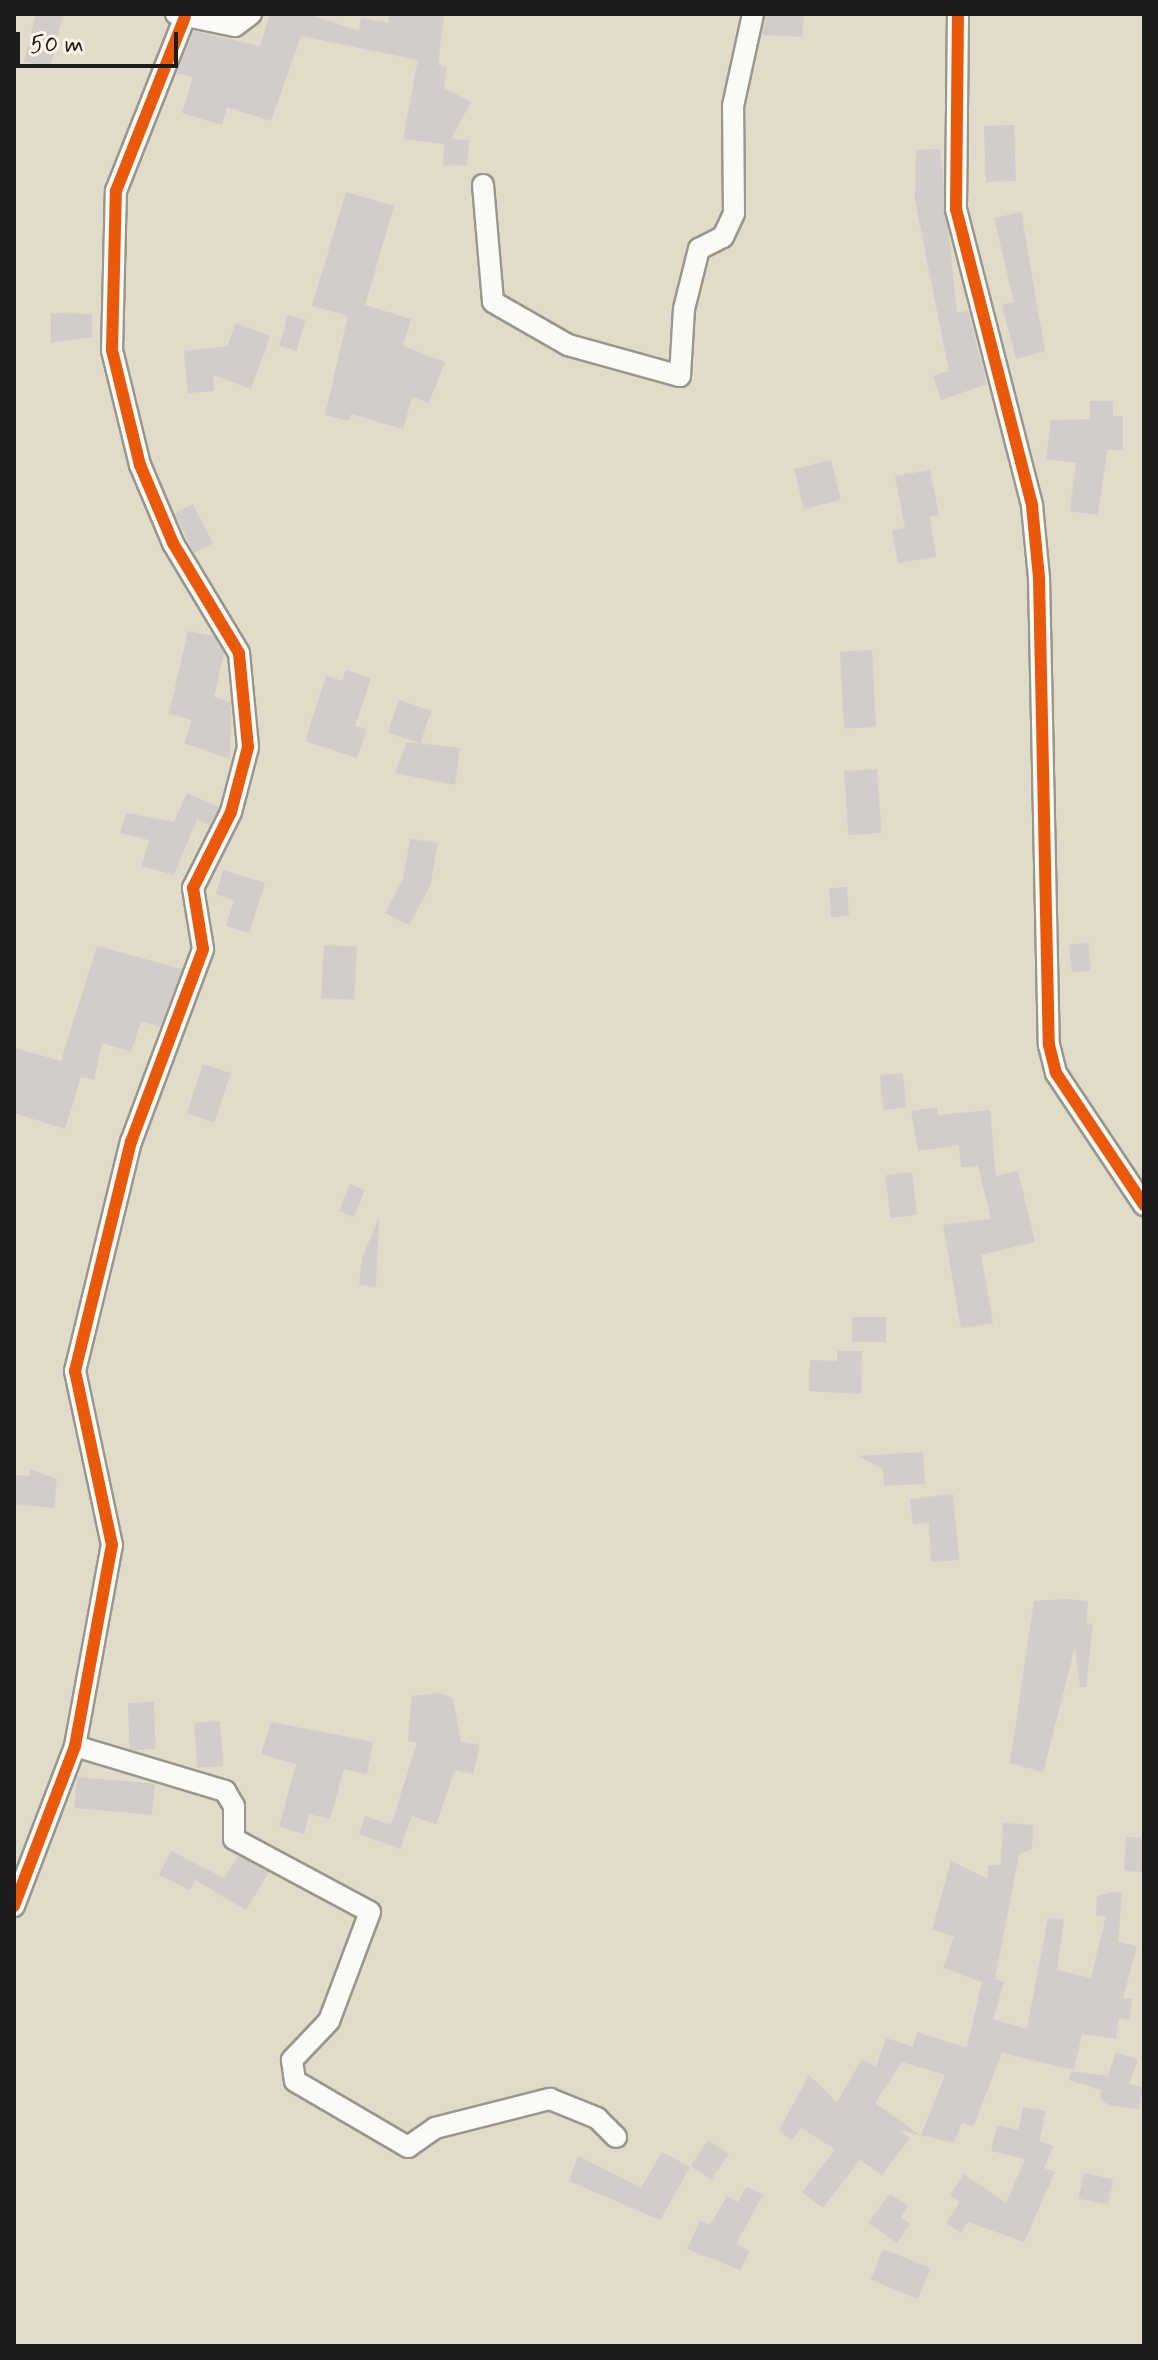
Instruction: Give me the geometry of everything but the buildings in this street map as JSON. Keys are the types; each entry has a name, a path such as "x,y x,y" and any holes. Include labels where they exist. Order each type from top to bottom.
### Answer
{"street":[{"path":"14,1906 75,1746 112,1545 75,1371 118,1184 203,949 193,888 231,812 248,747 239,653 173,543 140,465 112,350 116,191 181,16 235,26 251,14"},
{"path":"483,185 493,302 568,345 680,376 684,309 699,249 723,237 734,213 733,106 753,14"},
{"path":"958,14 956,209 1029,493 1039,578 1049,1045 1056,1073 1144,1205"},
{"path":"75,1746 225,1791 234,1806 234,1839 370,1912 329,2021 292,2060 295,2081 405,2146 435,2128 550,2099 597,2118 616,2137"}],"cycle path":[{"path":"958,14 956,209 1032,506 1039,578 1049,1045 1056,1073 1144,1205"},
{"path":"14,1906 75,1746 112,1545 75,1371 131,1142 203,949 193,888 231,812 248,747 239,653 173,543 140,465 112,350 116,191 185,17"}]}
